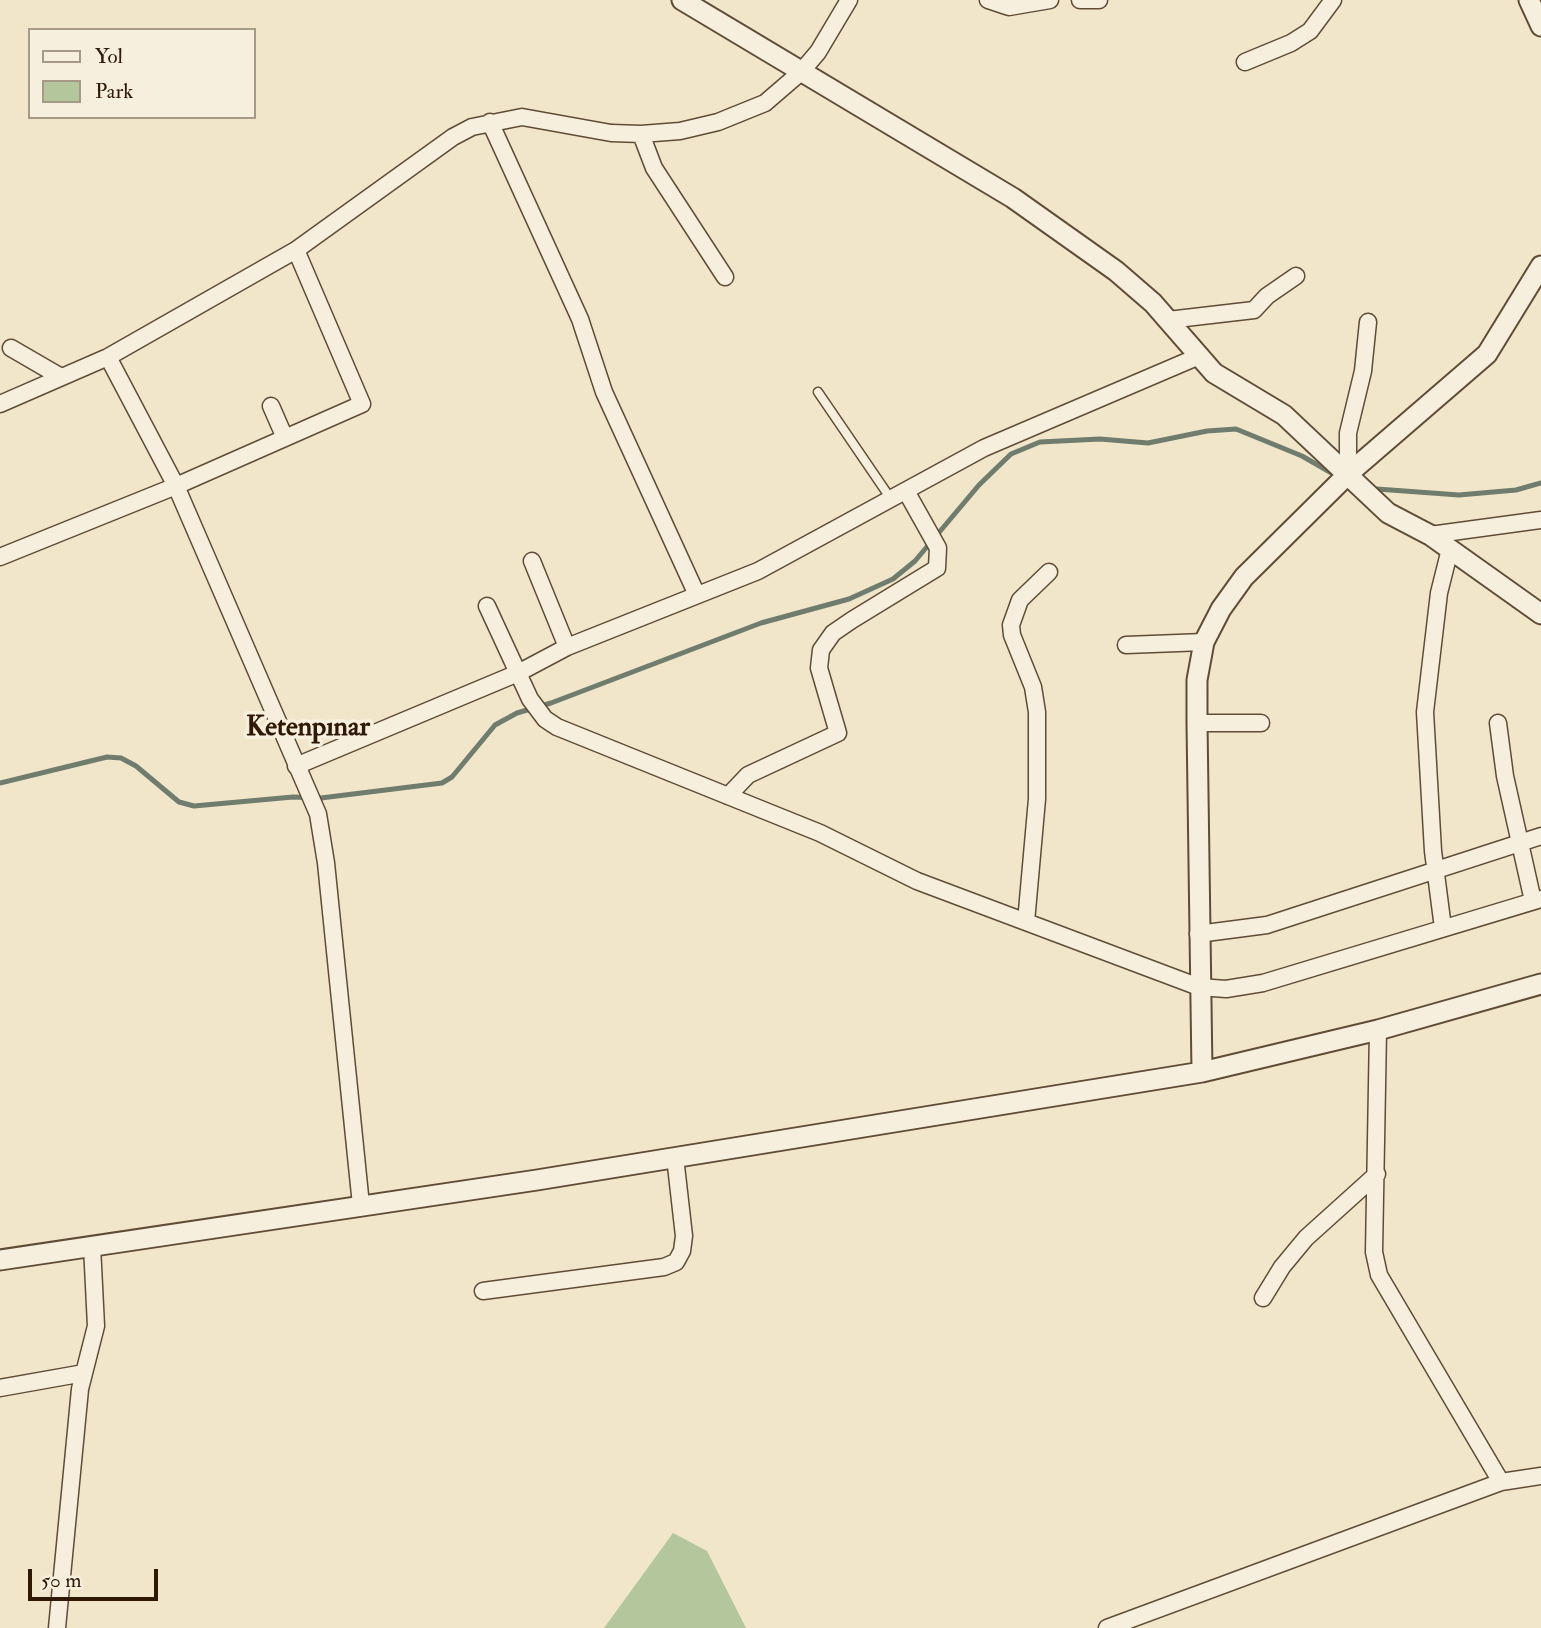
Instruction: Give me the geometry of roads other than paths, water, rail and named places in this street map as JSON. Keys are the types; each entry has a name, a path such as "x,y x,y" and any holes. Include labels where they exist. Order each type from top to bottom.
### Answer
{"street":[{"path":"0,404 108,357 296,250 453,137 490,122 522,117 611,133 640,134 680,131 765,103 801,72 818,52 849,0"},
{"path":"988,0 1009,7 1050,0"},
{"path":"1080,0 1099,0"},
{"path":"1245,62 1291,43 1310,31 1333,0"},
{"path":"1529,0 1541,26"},
{"path":"685,1 1013,198 1115,271 1168,320 1197,357 1214,373 1284,415 1388,513 1430,535 1541,614"},
{"path":"490,122 580,319 604,392 697,595"},
{"path":"640,134 658,175 725,277"},
{"path":"0,557 176,486 362,404 296,250"},
{"path":"1202,1072 1198,934 1197,680 1204,642 1220,609 1244,577 1348,474 1487,355 1541,267"},
{"path":"1168,320 1254,310 1267,296 1296,276"},
{"path":"1348,474 1348,433 1363,371 1368,322"},
{"path":"11,348 61,377"},
{"path":"108,357 176,486 318,814 326,863 361,1205"},
{"path":"296,766 518,673 567,648 758,570 984,448 1197,357"},
{"path":"271,406 285,438"},
{"path":"728,796 748,775 838,733 819,668 821,650 833,634 852,620 937,568 938,548 926,531 906,491"},
{"path":"1430,535 1541,520"},
{"path":"1443,928 1435,870 1425,712 1440,593 1450,549"},
{"path":"532,561 567,648"},
{"path":"1026,922 1037,799 1037,712 1033,687 1016,646 1011,625 1020,600 1049,572"},
{"path":"487,606 530,699 545,719 557,727 820,833 917,881 1199,987 1226,989 1263,983 1537,900 1518,842 1499,723"},
{"path":"1126,645 1204,642"},
{"path":"1197,723 1261,723"},
{"path":"1198,934 1267,925 1541,836"},
{"path":"0,1259 675,1157 1202,1072 1378,1030 1541,984"},
{"path":"1378,1030 1374,1252 1379,1275 1501,1482"},
{"path":"483,1292 654,1268 676,1262 682,1251 684,1236 675,1157"},
{"path":"1263,1298 1282,1267 1306,1238 1377,1174"},
{"path":"57,1628 85,1373 96,1326 92,1246"},
{"path":"0,1388 85,1373"},
{"path":"1107,1628 1501,1482 1541,1476"}],"lane":[{"path":"818,392 891,499"}],"waterway":[{"path":"0,783 107,757 121,758 136,766 179,802 194,806 293,797 321,798 442,783 452,777 495,725 517,713 551,703 761,623 849,599 893,579 915,561 979,485 1011,454 1040,442 1100,439 1148,443 1207,431 1236,429 1302,456 1335,475"},
{"path":"1377,489 1459,495 1516,490 1541,483"}],"district":[{"name":"Ketenpınar","path":"308,729"}]}
